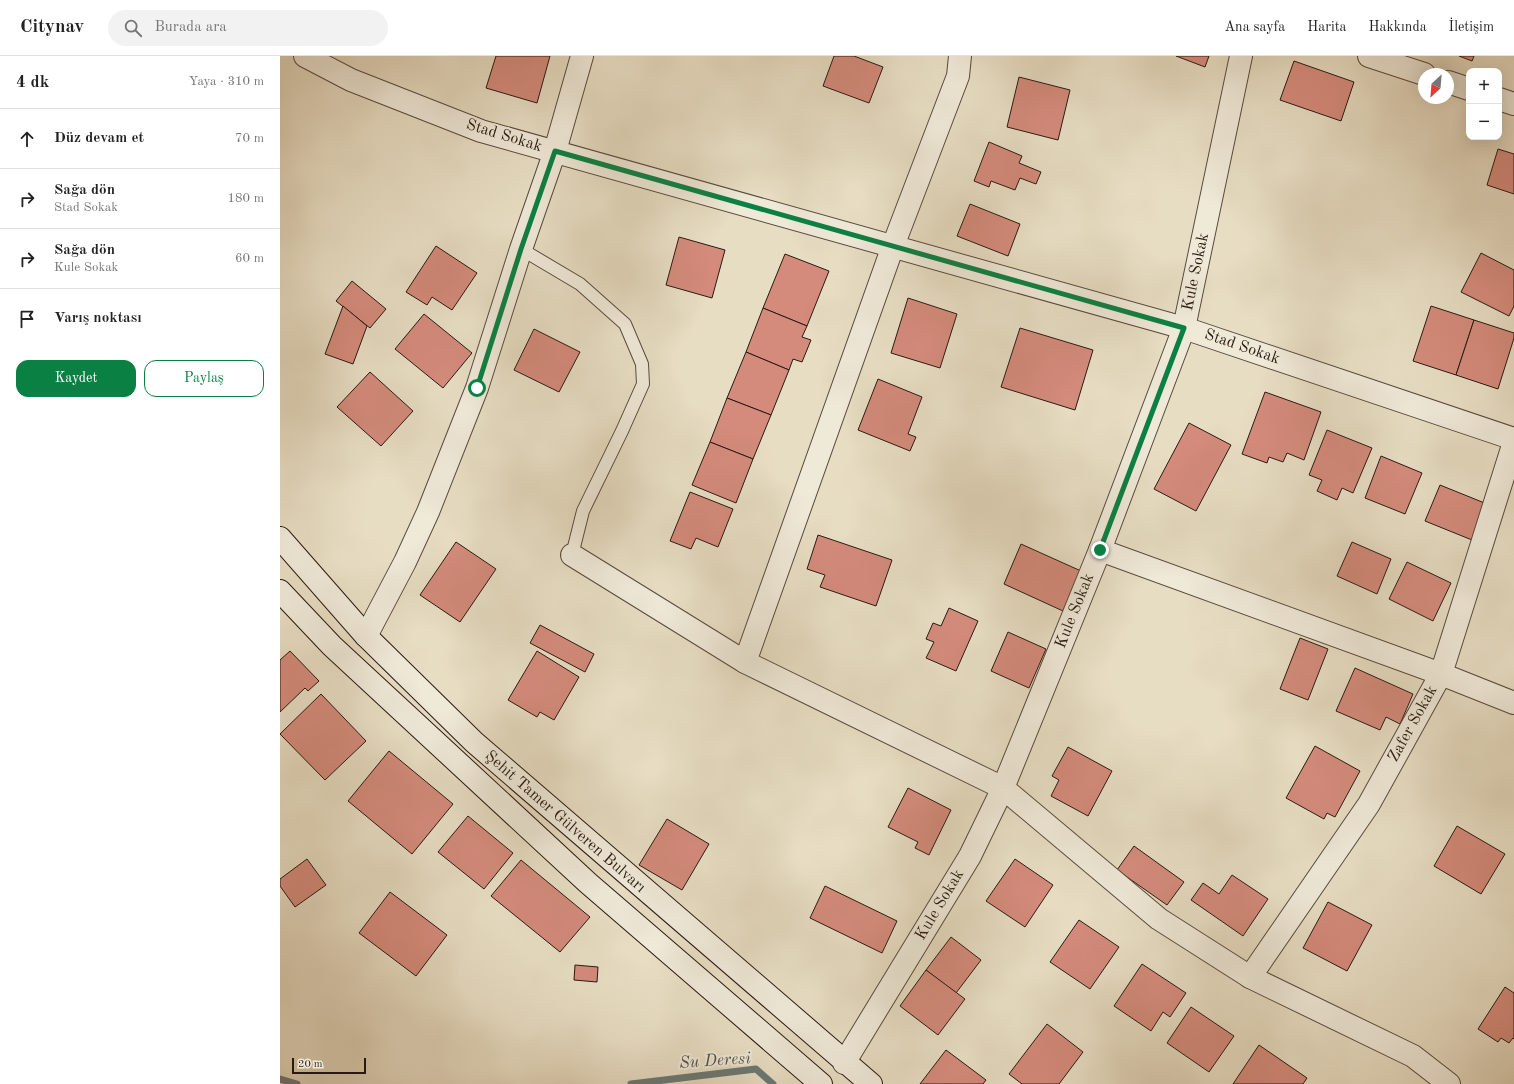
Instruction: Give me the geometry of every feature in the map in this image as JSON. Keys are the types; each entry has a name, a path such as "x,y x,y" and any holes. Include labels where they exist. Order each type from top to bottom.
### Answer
{"street":[{"name":"Stad Sokak","path":"305,56 351,80 481,130 1184,328 1514,439"},
{"path":"366,636 406,562 428,512 477,388 521,249 555,151 582,56"},
{"path":"745,662 893,246 958,76 960,56"},
{"name":"Kule Sokak","path":"844,1063 970,856 1003,788 1100,550 1184,328 1241,56"},
{"path":"1370,56 1418,72"},
{"path":"1454,84 1466,88"},
{"path":"1502,100 1514,104"},
{"name":"Zafer Sokak","path":"1250,977 1369,804 1441,674 1514,442"},
{"name":"Şehit Tamer Gülveren Bulvarı","path":"280,538 366,636 480,748 844,1063 871,1084"},
{"path":"1100,550 1441,674 1514,703"},
{"path":"572,555 745,662 1003,788 1159,919 1250,977 1413,1056 1449,1084"},
{"name":"Şehit Tamer Gülveren Bulvarı","path":"280,590 332,646 588,884 814,1081"}],"lane":[{"path":"521,249 580,284 625,324 642,364 643,384 583,511 572,555"}],"building":[{"path":"496,56 550,56 537,103 486,88"},
{"path":"834,56 854,56 883,67 869,103 823,86"},
{"path":"1176,56 1209,56 1205,67"},
{"path":"1459,56 1474,56 1472,61"},
{"path":"1294,61 1354,82 1341,121 1280,100"},
{"path":"1019,77 1070,90 1058,140 1007,127"},
{"path":"989,142 1022,156 1019,163 1041,172 1036,184 1020,178 1015,190 991,181 989,187 974,181"},
{"path":"1498,149 1514,154 1514,194 1487,185"},
{"path":"970,204 1020,224 1008,256 957,236"},
{"path":"679,237 725,250 712,298 666,285"},
{"path":"436,246 477,273 452,310 432,297 427,305 406,292"},
{"path":"1481,253 1514,270 1514,306 1509,316 1461,292"},
{"path":"785,254 829,271 807,326 763,308"},
{"path":"352,281 386,309 370,328 336,301"},
{"path":"908,298 957,314 940,368 891,353"},
{"path":"343,306 367,326 353,364 325,354"},
{"path":"1431,306 1474,320 1456,375 1413,361"},
{"path":"763,308 807,326 802,337 811,340 802,362 793,359 789,370 746,352"},
{"path":"424,314 472,353 443,388 395,349"},
{"path":"1474,320 1514,333 1514,338 1498,389 1456,375"},
{"path":"1020,328 1093,350 1075,410 1001,387"},
{"path":"534,329 580,352 559,392 514,370"},
{"path":"746,352 789,370 771,415 727,398"},
{"path":"370,372 413,411 381,446 337,407"},
{"path":"878,379 922,397 908,434 916,437 910,451 858,430"},
{"path":"1265,392 1321,412 1304,460 1287,453 1283,462 1269,457 1267,463 1242,454"},
{"path":"727,398 771,415 753,459 710,442"},
{"path":"1189,423 1231,445 1196,511 1154,489"},
{"path":"1327,430 1372,448 1353,493 1342,488 1337,500 1317,491 1322,480 1309,475"},
{"path":"710,442 753,459 736,503 692,485"},
{"path":"1381,456 1422,473 1405,514 1365,498"},
{"path":"1440,485 1492,506 1477,542 1425,521"},
{"path":"690,492 733,509 718,547 696,538 691,549 670,541"},
{"path":"818,535 892,560 876,606 820,587 825,575 807,569"},
{"path":"456,542 496,569 460,622 420,595"},
{"path":"1352,542 1391,559 1377,594 1337,576"},
{"path":"1021,544 1081,571 1063,611 1004,584"},
{"path":"1407,562 1451,583 1433,621 1389,599"},
{"path":"949,608 978,621 956,671 926,658 934,642 926,639 933,623 941,626"},
{"path":"540,625 594,654 585,672 530,643"},
{"path":"1008,632 1046,649 1029,688 991,671"},
{"path":"1300,638 1328,649 1308,700 1280,689"},
{"path":"290,651 319,681 308,691 305,688 280,712 280,660"},
{"path":"537,651 579,677 554,720 540,712 537,717 508,700"},
{"path":"1355,668 1413,694 1400,724 1386,717 1380,730 1336,711"},
{"path":"321,694 366,741 325,780 280,734"},
{"path":"1315,746 1360,771 1335,817 1327,813 1324,819 1286,798"},
{"path":"1068,747 1112,771 1088,816 1051,796 1059,780 1052,776"},
{"path":"389,751 453,804 412,854 348,801"},
{"path":"908,788 951,810 929,855 915,848 918,842 888,827"},
{"path":"468,816 513,853 484,889 438,852"},
{"path":"667,819 709,844 682,890 639,865"},
{"path":"1457,826 1505,854 1481,894 1434,866"},
{"path":"1134,846 1184,882 1167,905 1117,870"},
{"path":"307,859 326,885 295,907 280,886 280,879"},
{"path":"1015,859 1053,885 1025,927 986,901"},
{"path":"521,860 590,917 560,952 491,896"},
{"path":"1232,875 1268,899 1243,936 1191,900 1203,883 1219,894"},
{"path":"825,886 897,921 882,953 810,918"},
{"path":"390,892 447,935 416,976 359,933"},
{"path":"1328,902 1372,925 1347,971 1303,948"},
{"path":"1079,920 1119,947 1090,989 1050,962"},
{"path":"951,937 981,960 956,993 926,970"},
{"path":"1142,964 1186,993 1170,1017 1163,1012 1151,1031 1114,1006"},
{"path":"575,965 598,967 597,982 574,980"},
{"path":"926,970 965,999 938,1035 900,1006"},
{"path":"1505,987 1514,993 1514,1039 1513,1038 1509,1043 1501,1038 1498,1042 1478,1029"},
{"path":"1191,1007 1234,1036 1209,1072 1167,1043"},
{"path":"1047,1024 1083,1052 1059,1084 1022,1084 1009,1074"},
{"path":"1259,1045 1307,1078 1303,1084 1233,1084"},
{"path":"946,1050 986,1080 983,1084 920,1084"}],"waterway":[{"name":"Su Deresi","path":"631,1084 756,1069 773,1084"},
{"name":"Su Deresi","path":"280,1079 297,1084"}],"route":[{"path":"477,388 521,249 555,151 1184,328 1100,550"}]}
